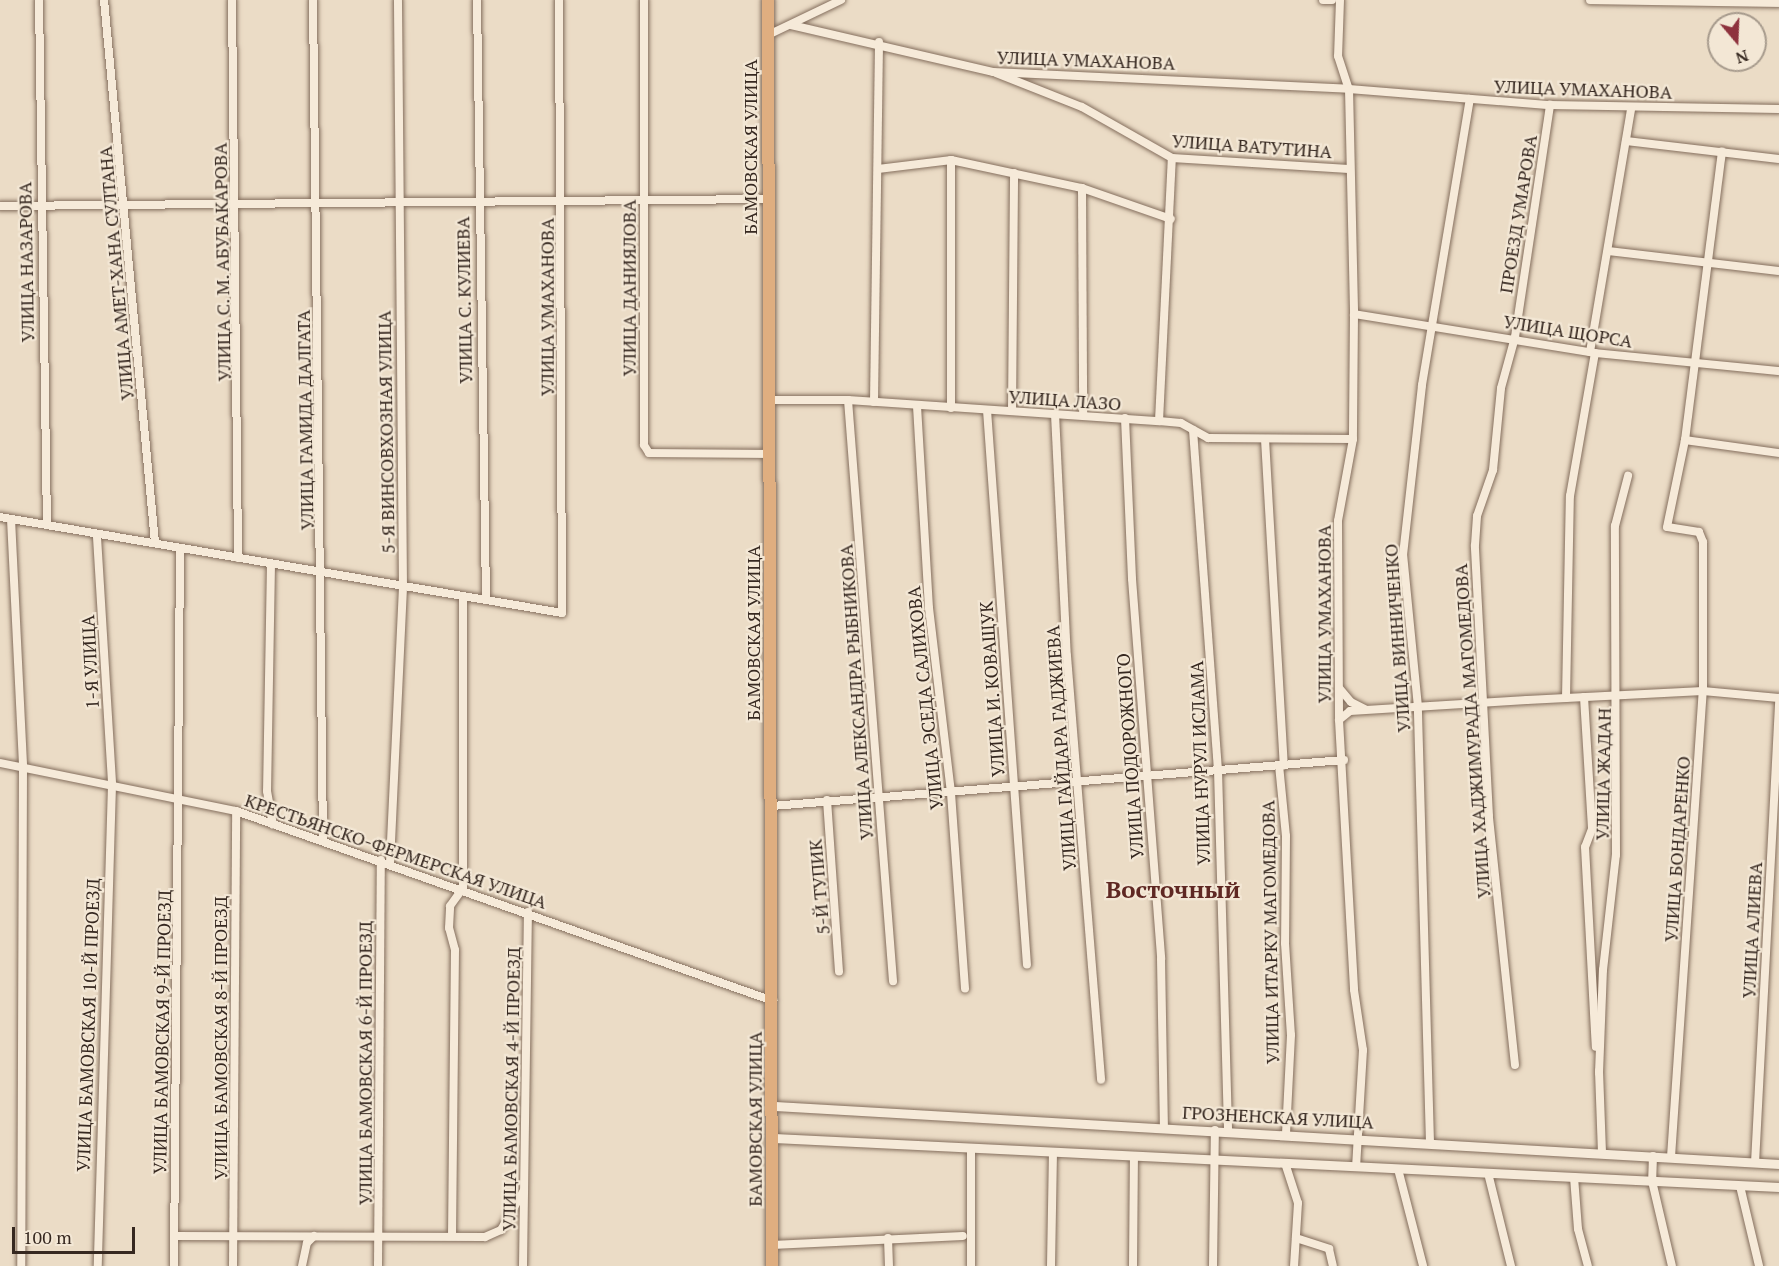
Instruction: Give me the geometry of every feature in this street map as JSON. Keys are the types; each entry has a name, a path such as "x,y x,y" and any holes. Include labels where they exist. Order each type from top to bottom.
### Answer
{"highway":[{"name":"БАМОВСКАЯ УЛИЦА","path":"768,0 767,199 771,400 775,1106 772,1266"}],"street":[{"name":"УЛИЦА НАЗАРОВА","path":"39,0 47,524"},
{"name":"УЛИЦА АМЕТ-ХАНА СУЛТАНА","path":"104,0 125,204 155,543"},
{"name":"УЛИЦА С. М. АБУБАКАРОВА","path":"232,0 238,558"},
{"name":"УЛИЦА ГАМИДА ДАЛГАТА","path":"313,0 323,840"},
{"name":"5-Я ВИНСОВХОЗНАЯ УЛИЦА","path":"390,863 403,588 398,0"},
{"name":"УЛИЦА С. КУЛИЕВА","path":"477,0 477,200 486,600"},
{"name":"УЛИЦА УМАХАНОВА","path":"486,600 562,613 562,200 559,0"},
{"name":"УЛИЦА ДАНИЯЛОВА","path":"644,0 644,445 649,453 770,454"},
{"path":"768,35 841,0"},
{"path":"1323,0 1332,0"},
{"name":"УЛИЦА УМАХАНОВА","path":"1340,0 1338,56 1349,88 1353,439 1338,521 1339,688 1354,990 1363,1050 1356,1167"},
{"path":"1590,0 1779,3"},
{"name":"УЛИЦА УМАХАНОВА","path":"791,25 879,42 993,72 1349,88 1550,105 1631,109 1779,110"},
{"path":"874,402 879,42"},
{"name":"УЛИЦА ВАТУТИНА","path":"993,72 1083,107 1172,158 1349,169"},
{"name":"УЛИЦА ВИННИЧЕНКО","path":"1430,1143 1418,707 1402,555 1432,325 1470,99"},
{"name":"ПРОЕЗД УМАРОВА","path":"1493,470 1501,388 1515,337 1550,105"},
{"path":"1566,698 1570,496 1631,109"},
{"path":"1626,141 1779,159"},
{"path":"1722,151 1709,260 1700,301 1696,364 1685,440 1779,453"},
{"path":"1159,421 1171,219 1172,158"},
{"path":"878,169 951,160 1082,188 1171,219"},
{"path":"951,160 951,408"},
{"path":"1012,411 1014,173"},
{"path":"1082,188 1083,416"},
{"path":"0,206 235,201 767,199"},
{"path":"1608,251 1709,260 1779,271"},
{"name":"УЛИЦА ЩОРСА","path":"1353,314 1515,337 1592,352 1779,371"},
{"name":"УЛИЦА ЛАЗО","path":"771,400 848,400 1125,418 1159,421 1193,430 1208,438 1353,439"},
{"name":"УЛИЦА АЛЕКСАНДРА РЫБНИКОВА","path":"848,400 893,981"},
{"name":"УЛИЦА ЭСЕДА САЛИХОВА","path":"917,406 929,608 951,793 965,988"},
{"name":"УЛИЦА И. КОВАЩУК","path":"987,410 1027,965"},
{"name":"УЛИЦА ГАЙДАРА ГАДЖИЕВА","path":"1055,414 1078,780 1101,1080"},
{"name":"УЛИЦА ПОДОРОЖНОГО","path":"1125,418 1145,775 1161,959 1164,1128"},
{"name":"УЛИЦА НУРУЛ ИСЛАМА","path":"1193,430 1218,770 1228,1131"},
{"name":"УЛИЦА ИТАРКУ МАГОМЕДОВА","path":"1265,439 1286,836 1285,943 1291,1035 1286,1134"},
{"name":"УЛИЦА БОНДАРЕНКО","path":"1671,1157 1703,691 1703,542 1699,532 1667,527 1685,440"},
{"name":"УЛИЦА ХАДЖИМУРАДА МАГОМЕДОВА","path":"1493,470 1477,516 1475,544 1489,816 1515,1065"},
{"name":"УЛИЦА ЖАДАН","path":"1599,1073 1603,970 1616,855 1619,696 1615,526 1628,476"},
{"path":"0,517 47,524 97,537 155,543 463,599 486,600"},
{"path":"11,519 23,767 21,1266"},
{"name":"1-Я УЛИЦА","path":"97,537 112,785"},
{"name":"УЛИЦА БАМОВСКАЯ 9-Й ПРОЕЗД","path":"174,1266 180,548"},
{"path":"271,564 267,791 273,824"},
{"path":"452,1236 455,950 449,928 450,906 463,888 463,599"},
{"path":"1339,688 1351,702 1366,710"},
{"path":"1340,720 1350,711 1703,691 1779,698"},
{"path":"1584,697 1592,829 1586,847 1592,1002 1599,1073 1602,1153"},
{"name":"УЛИЦА АЛИЕВА","path":"1755,1162 1779,698"},
{"path":"772,806 1344,760"},
{"name":"КРЕСТЬЯНСКО-ФЕРМЕРСКАЯ УЛИЦА","path":"0,763 236,811 463,888 773,1002"},
{"name":"УЛИЦА БАМОВСКАЯ 10-Й ПРОЕЗД","path":"98,1266 112,785"},
{"name":"5-Й ТУПИК","path":"827,800 839,972"},
{"name":"УЛИЦА БАМОВСКАЯ 8-Й ПРОЕЗД","path":"233,1266 236,811"},
{"name":"УЛИЦА БАМОВСКАЯ 6-Й ПРОЕЗД","path":"378,1266 381,860"},
{"name":"УЛИЦА БАМОВСКАЯ 4-Й ПРОЕЗД","path":"523,1266 528,912"},
{"name":"ГРОЗНЕНСКАЯ УЛИЦА","path":"775,1106 1779,1164"},
{"path":"1213,1266 1215,1130"},
{"path":"774,1138 1779,1187"},
{"path":"971,1148 971,1266"},
{"path":"1051,1266 1053,1152"},
{"path":"1133,1266 1134,1156"},
{"path":"1653,1156 1652,1181 1672,1266"},
{"path":"1285,1163 1298,1203 1294,1266"},
{"path":"1398,1169 1423,1266"},
{"path":"1488,1173 1511,1266"},
{"path":"1574,1177 1578,1229 1588,1266"},
{"path":"1740,1186 1760,1266"},
{"path":"174,1236 234,1234 495,1235 524,1190"},
{"path":"302,1266 306,1243 314,1236"},
{"path":"772,1245 963,1236"},
{"path":"1296,1238 1329,1249 1333,1266"},
{"path":"888,1239 889,1266"}],"district":[{"name":"Восточный","path":"1173,890"}]}
